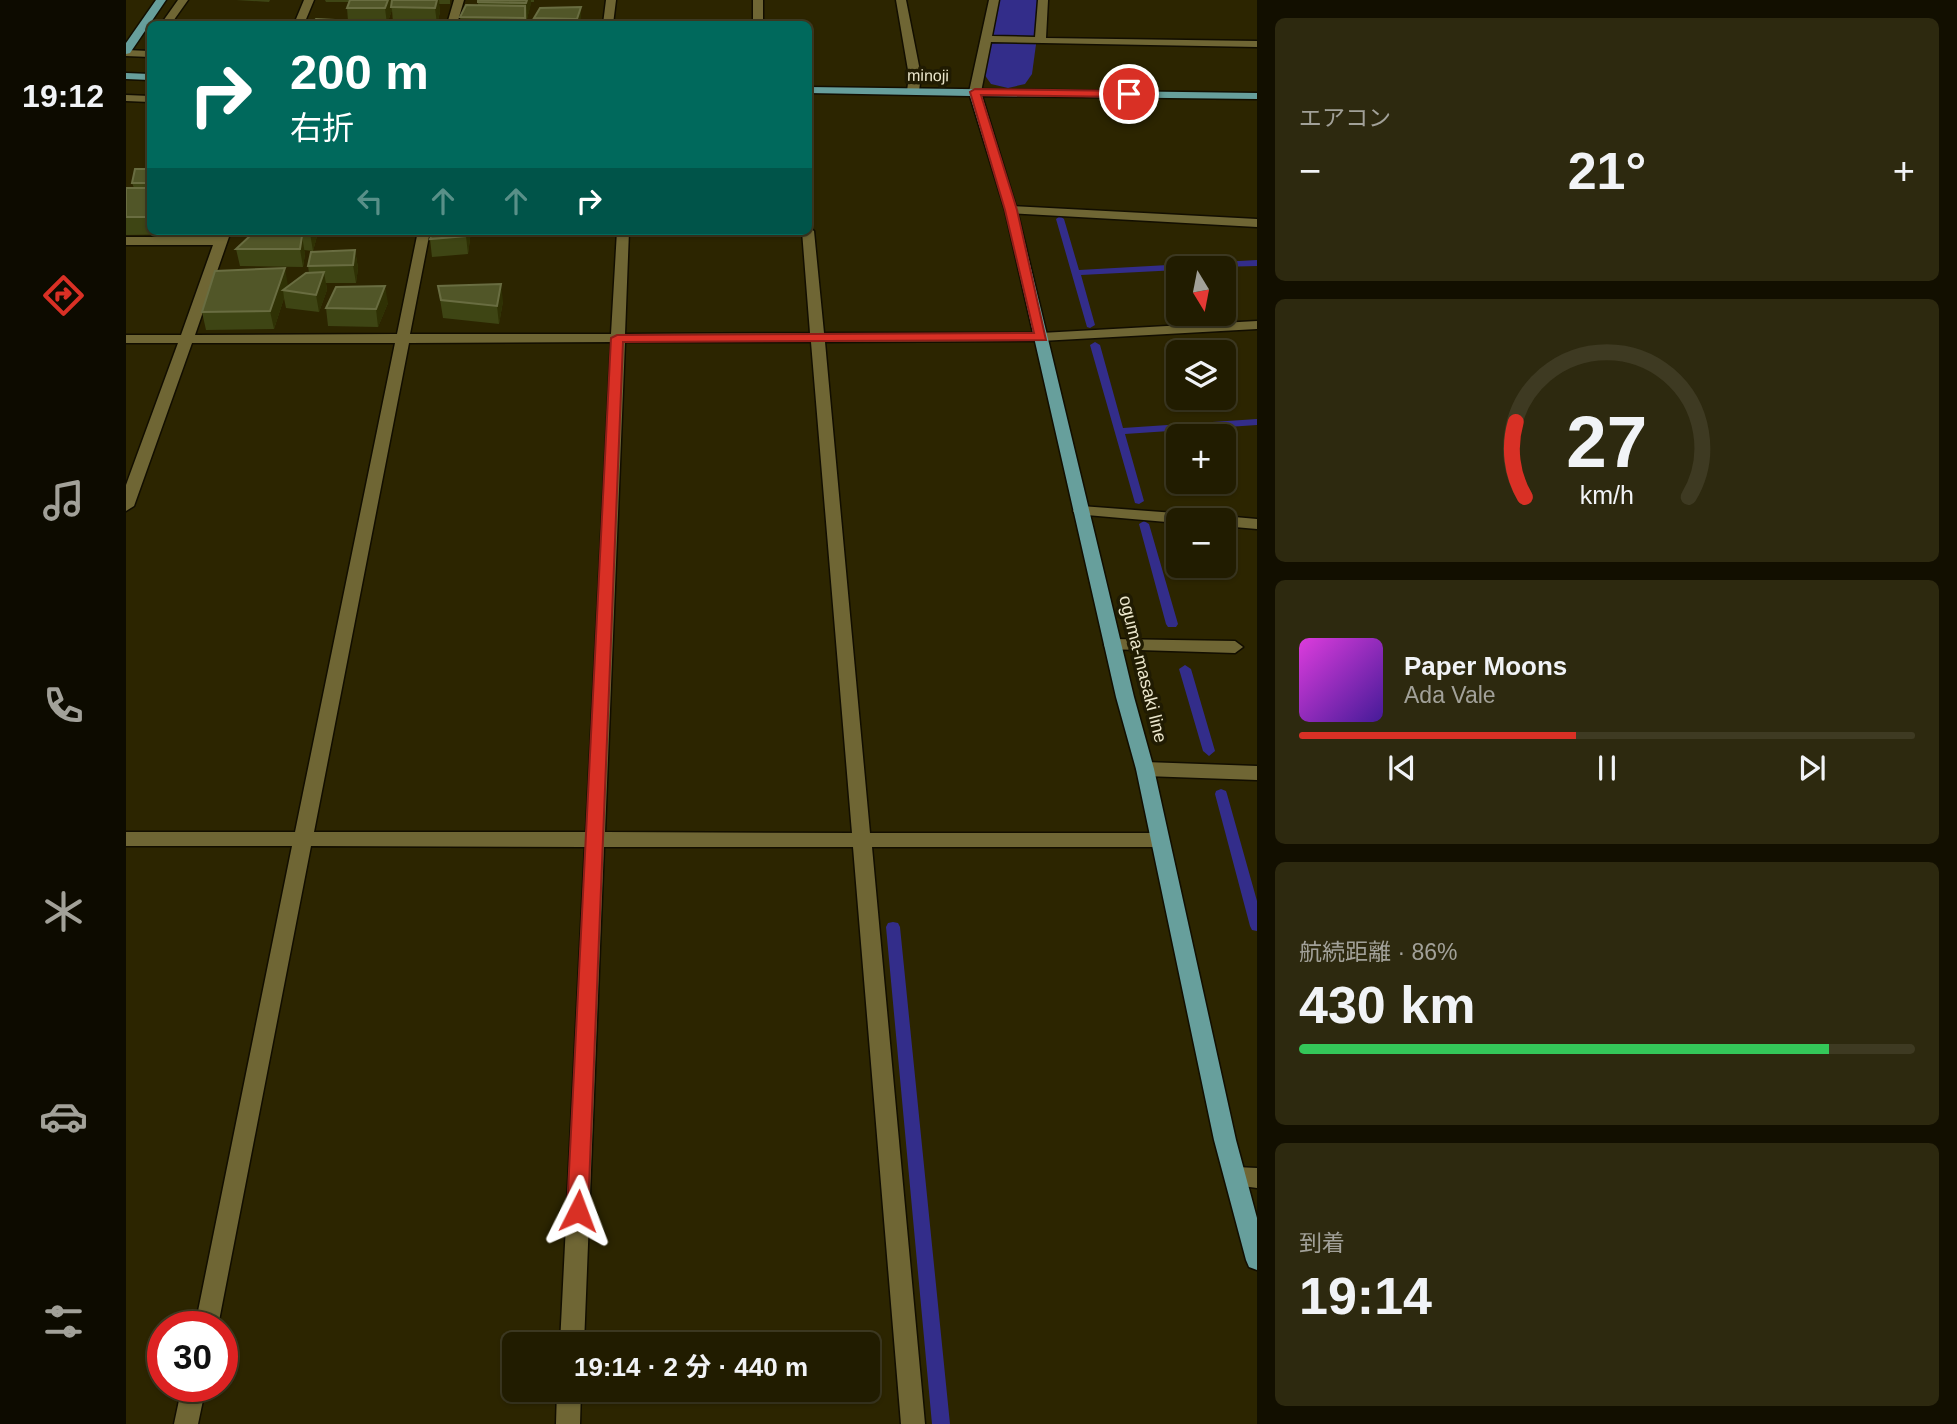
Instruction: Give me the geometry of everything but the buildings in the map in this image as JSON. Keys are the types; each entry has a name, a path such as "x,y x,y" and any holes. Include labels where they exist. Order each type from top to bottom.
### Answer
{"main road":[{"path":"149,21 160,0"},
{"path":"126,52 147,23"},
{"path":"126,76 147,77"},
{"name":"minoji","path":"812,90 1257,96"},
{"name":"oguma-masaki line","path":"975,92 1011,210 1112,645 1246,1178 1257,1260"}],"street":[{"path":"168,21 183,0"},
{"path":"300,21 309,0"},
{"path":"453,21 459,0"},
{"path":"608,21 611,0"},
{"path":"758,0 758,21"},
{"path":"901,0 915,76 913,91"},
{"path":"975,92 994,0"},
{"path":"1040,41 1043,0"},
{"path":"986,39 1257,44"},
{"path":"126,52 147,54"},
{"path":"126,98 147,99"},
{"path":"1011,210 1257,223"},
{"path":"208,1311 423,235"},
{"path":"573,1332 623,235"},
{"path":"808,235 913,1424"},
{"path":"126,241 223,236 126,506"},
{"path":"126,340 1041,337 1257,325"},
{"path":"1081,511 1166,517"},
{"path":"1236,522 1257,524"},
{"path":"1112,645 1235,647"},
{"path":"1145,769 1257,773"},
{"path":"126,839 1160,840"},
{"path":"186,1424 191,1402"},
{"path":"568,1424 569,1402"}],"waterway":[{"path":"1008,74 1020,0"},
{"path":"1060,219 1075,273"},
{"path":"1075,273 1257,263"},
{"path":"1075,273 1090,325"},
{"path":"1095,345 1139,501"},
{"path":"1120,431 1257,422"},
{"path":"1144,524 1172,624"},
{"path":"1185,669 1209,751"},
{"path":"1221,794 1257,926"},
{"path":"893,927 941,1424"}],"route":[{"path":"578,1211 617,338 1041,337 1011,210 975,92 1129,94"}]}
